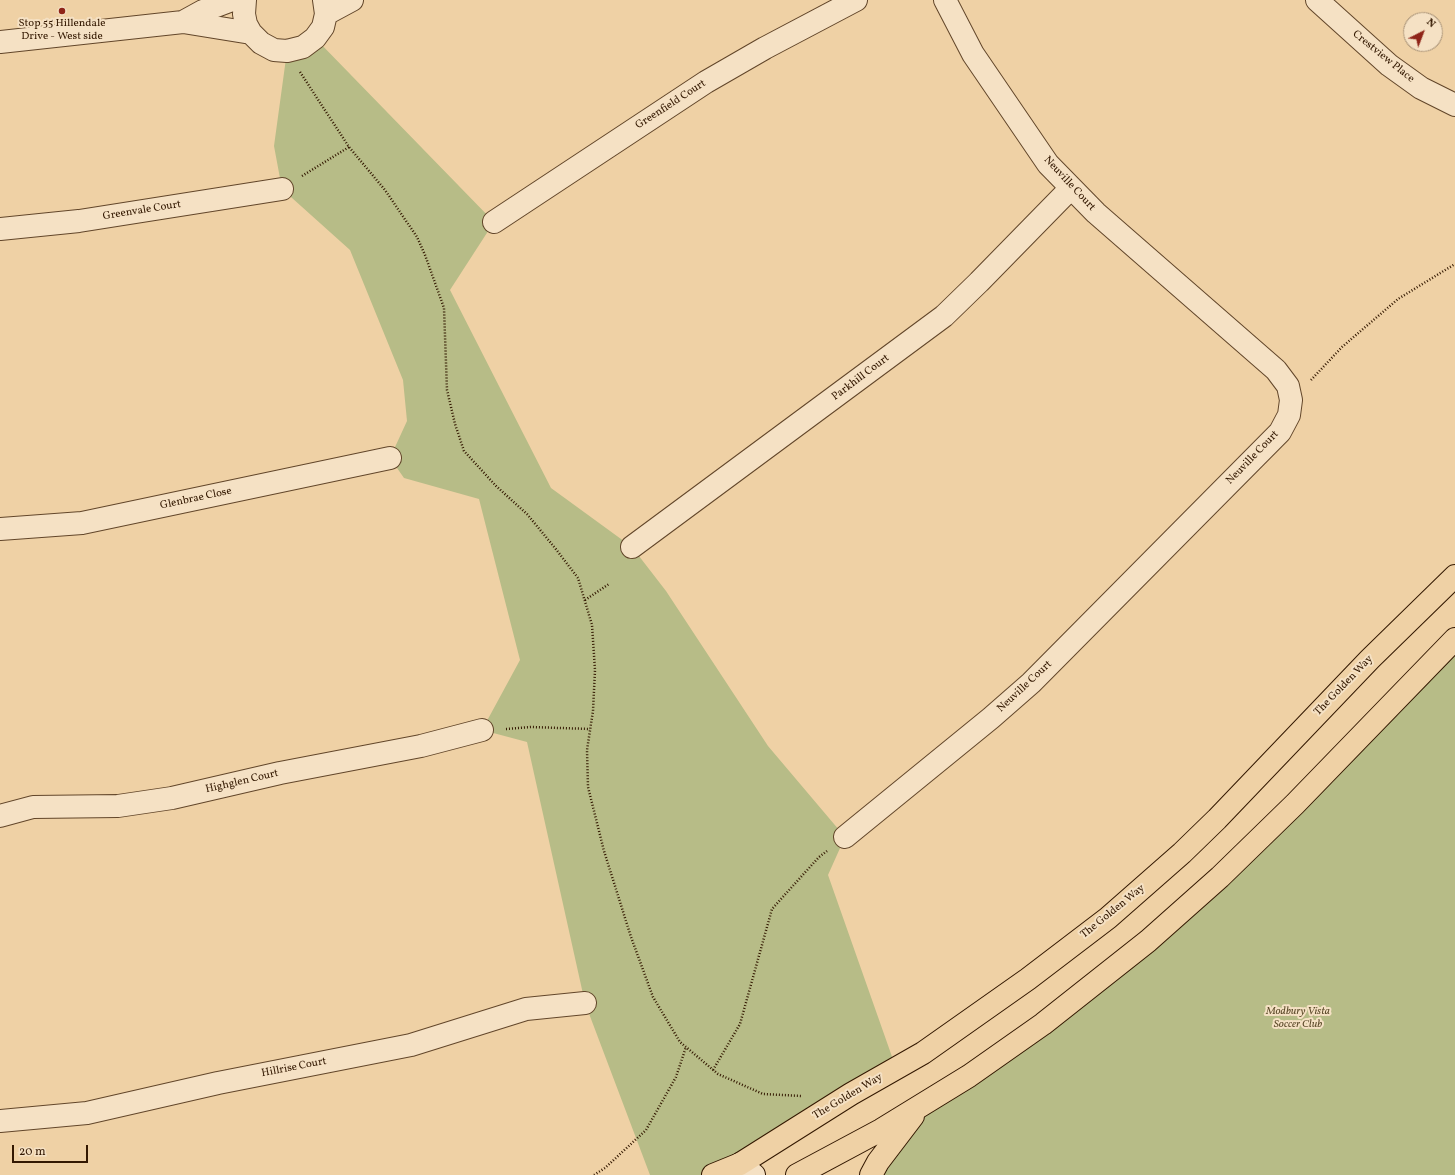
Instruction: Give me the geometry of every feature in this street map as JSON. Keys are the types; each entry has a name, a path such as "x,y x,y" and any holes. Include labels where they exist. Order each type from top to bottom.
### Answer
{"main road":[{"name":"The Golden Way","path":"713,1175 745,1171 841,1100 923,1053 1028,979 1118,909 1182,853 1217,819 1370,659 1455,576"},
{"path":"797,1175 881,1130 969,1076 1043,1024 1148,941 1186,909 1295,804 1455,639"},
{"path":"871,1175 878,1162 920,1107"}],"street":[{"path":"183,22 203,11 232,0"},
{"path":"245,0 244,14 246,24 251,33 261,43 274,50 287,51 303,47 315,38 323,26 325,7 352,0"},
{"name":"Greenfield Court","path":"494,222 706,82 765,48 856,0"},
{"name":"Neuville Court","path":"845,838 991,718 1031,683 1280,432 1289,415 1291,400 1288,386 1276,370 1096,213 1048,164 974,54 945,0"},
{"name":"Crestview Place","path":"1317,0 1389,65 1421,88 1455,105"},
{"path":"0,42 183,22 251,33"},
{"name":"Parkhill Court","path":"632,548 944,316 980,282 1071,188"},
{"name":"Greenvale Court","path":"0,229 79,221 282,189"},
{"name":"Glenbrae Close","path":"0,529 82,522 390,458"},
{"name":"Highglen Court","path":"0,816 32,807 118,806 172,798 280,773 421,746 482,730"},
{"name":"Hillrise Court","path":"0,1121 87,1113 218,1084 411,1045 526,1009 585,1003"}],"path":[{"path":"287,51 349,147 385,190 417,237 432,272 444,308 447,390 455,424 464,451 496,486 527,514 578,578 592,625 595,670 593,711 586,750 588,787 604,851 631,937 653,997 680,1042 718,1074 763,1094 815,1096 841,1100"},
{"path":"282,189 349,147"},
{"path":"1291,400 1342,347 1398,299 1455,264"},
{"path":"585,600 609,584"},
{"path":"482,730 531,727 590,729"},
{"path":"713,1070 740,1024 772,909 820,857 845,838"},
{"path":"594,1175 604,1168 646,1130 676,1077 686,1046"}],"green space":[{"path":"315,38 494,222 450,290 551,488 632,547 666,591 768,746 845,837 828,875 896,1068 712,1175 650,1175 585,1003 527,742 482,730 520,660 479,499 404,478 390,458 407,421 403,380 350,250 282,189 274,146 287,51"},
{"name":"Modbury Vista Soccer Club","path":"1455,643 1455,1175 872,1175 931,1100 1177,915"}],"place":[{"name":"Stop 55 Hillendale Drive - West side","path":"62,11"}]}
